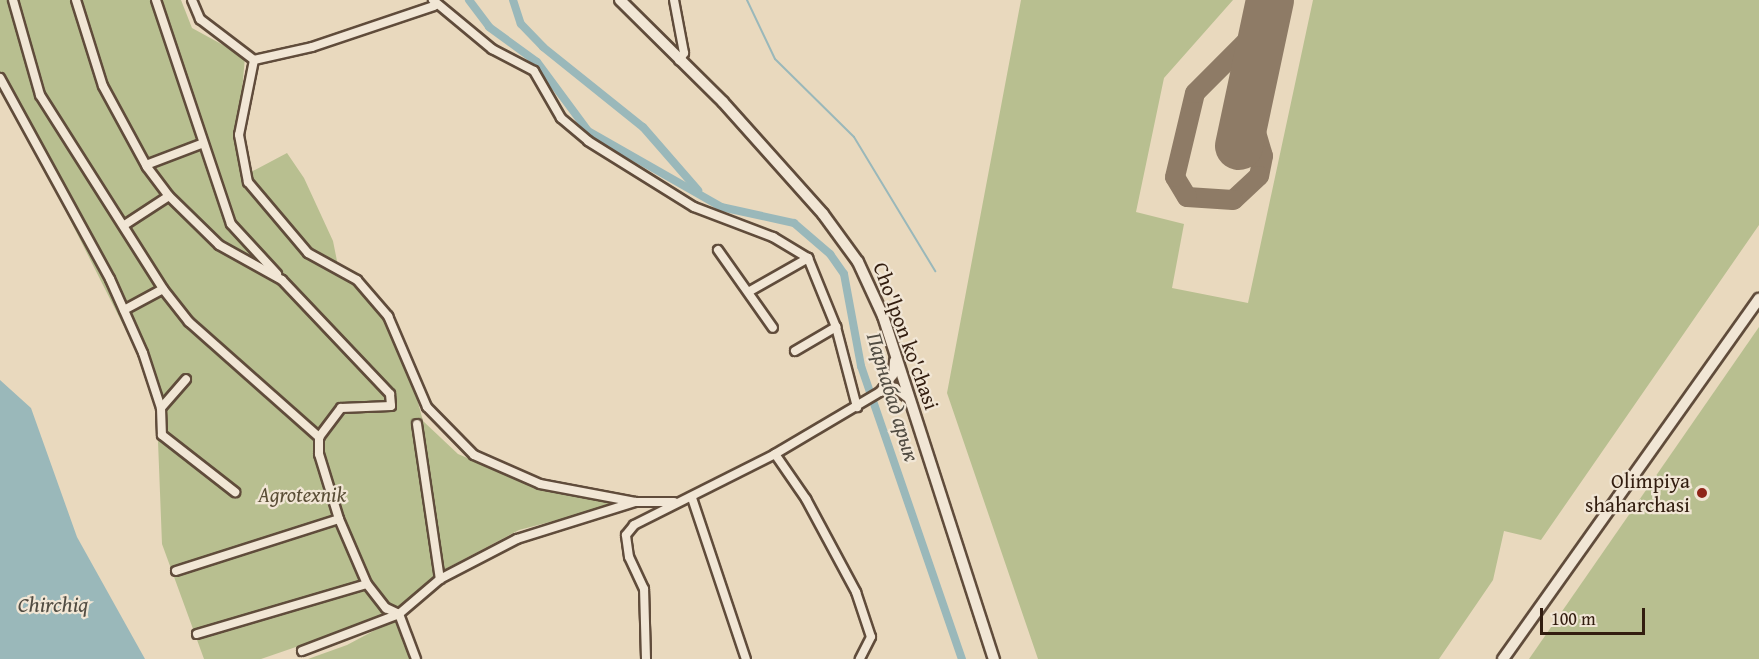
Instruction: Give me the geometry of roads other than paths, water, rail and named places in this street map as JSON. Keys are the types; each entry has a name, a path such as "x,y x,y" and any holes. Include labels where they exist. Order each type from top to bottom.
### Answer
{"main road":[{"name":"Cho'lpon ko'chasi","path":"620,0 679,61 723,102 841,237 871,288 893,347 994,659"},
{"path":"1503,659 1759,299"}],"street":[{"path":"13,0 40,95 126,224 163,289 189,322 319,437 339,519 368,584 386,608 399,614 416,659"},
{"path":"76,0 103,86 146,165 169,196 219,245 282,280"},
{"path":"156,0 201,144 231,224 392,401 382,408 341,408 319,437"},
{"path":"192,0 200,19 254,60 312,47 433,3 534,71 561,118 588,141 694,207 773,237 808,258 836,327 860,405"},
{"path":"674,0 684,53 679,61"},
{"path":"254,60 239,135 248,182 308,253 357,280 388,316 427,407 474,455 540,484 635,502 675,502 692,498 775,454 880,392 895,388 911,403"},
{"path":"0,78 124,310 160,408 162,435 235,492"},
{"path":"146,165 201,144"},
{"path":"126,224 169,196"},
{"path":"718,250 750,291 773,328"},
{"path":"750,291 808,258"},
{"path":"124,310 163,289"},
{"path":"795,351 836,327"},
{"path":"880,392 894,371 893,347"},
{"path":"160,408 186,379"},
{"path":"417,424 440,579"},
{"path":"775,454 806,499 856,592 872,637 860,659"},
{"path":"692,498 746,659"},
{"path":"302,651 399,614 440,579 517,539 635,502"},
{"path":"646,659 644,589 628,557 626,535 675,502"},
{"path":"176,571 339,519"},
{"path":"197,634 368,584"}],"water":[{"name":"Chirchiq","path":"0,380 31,408 77,537 145,659 0,659"}],"waterway":[{"name":"Парнабад арык","path":"469,0 489,27 537,62 588,131 721,207 794,223 830,254 844,274 861,366 962,659"},
{"name":"Парнабад арык","path":"513,0 521,24 543,47 643,127 698,190"},
{"path":"747,0 775,59 854,137 935,271"}],"place":[{"name":"Olimpiya shaharchasi","path":"1702,493"}],"park label":[{"name":"Agrotexnik","path":"302,495"}]}
